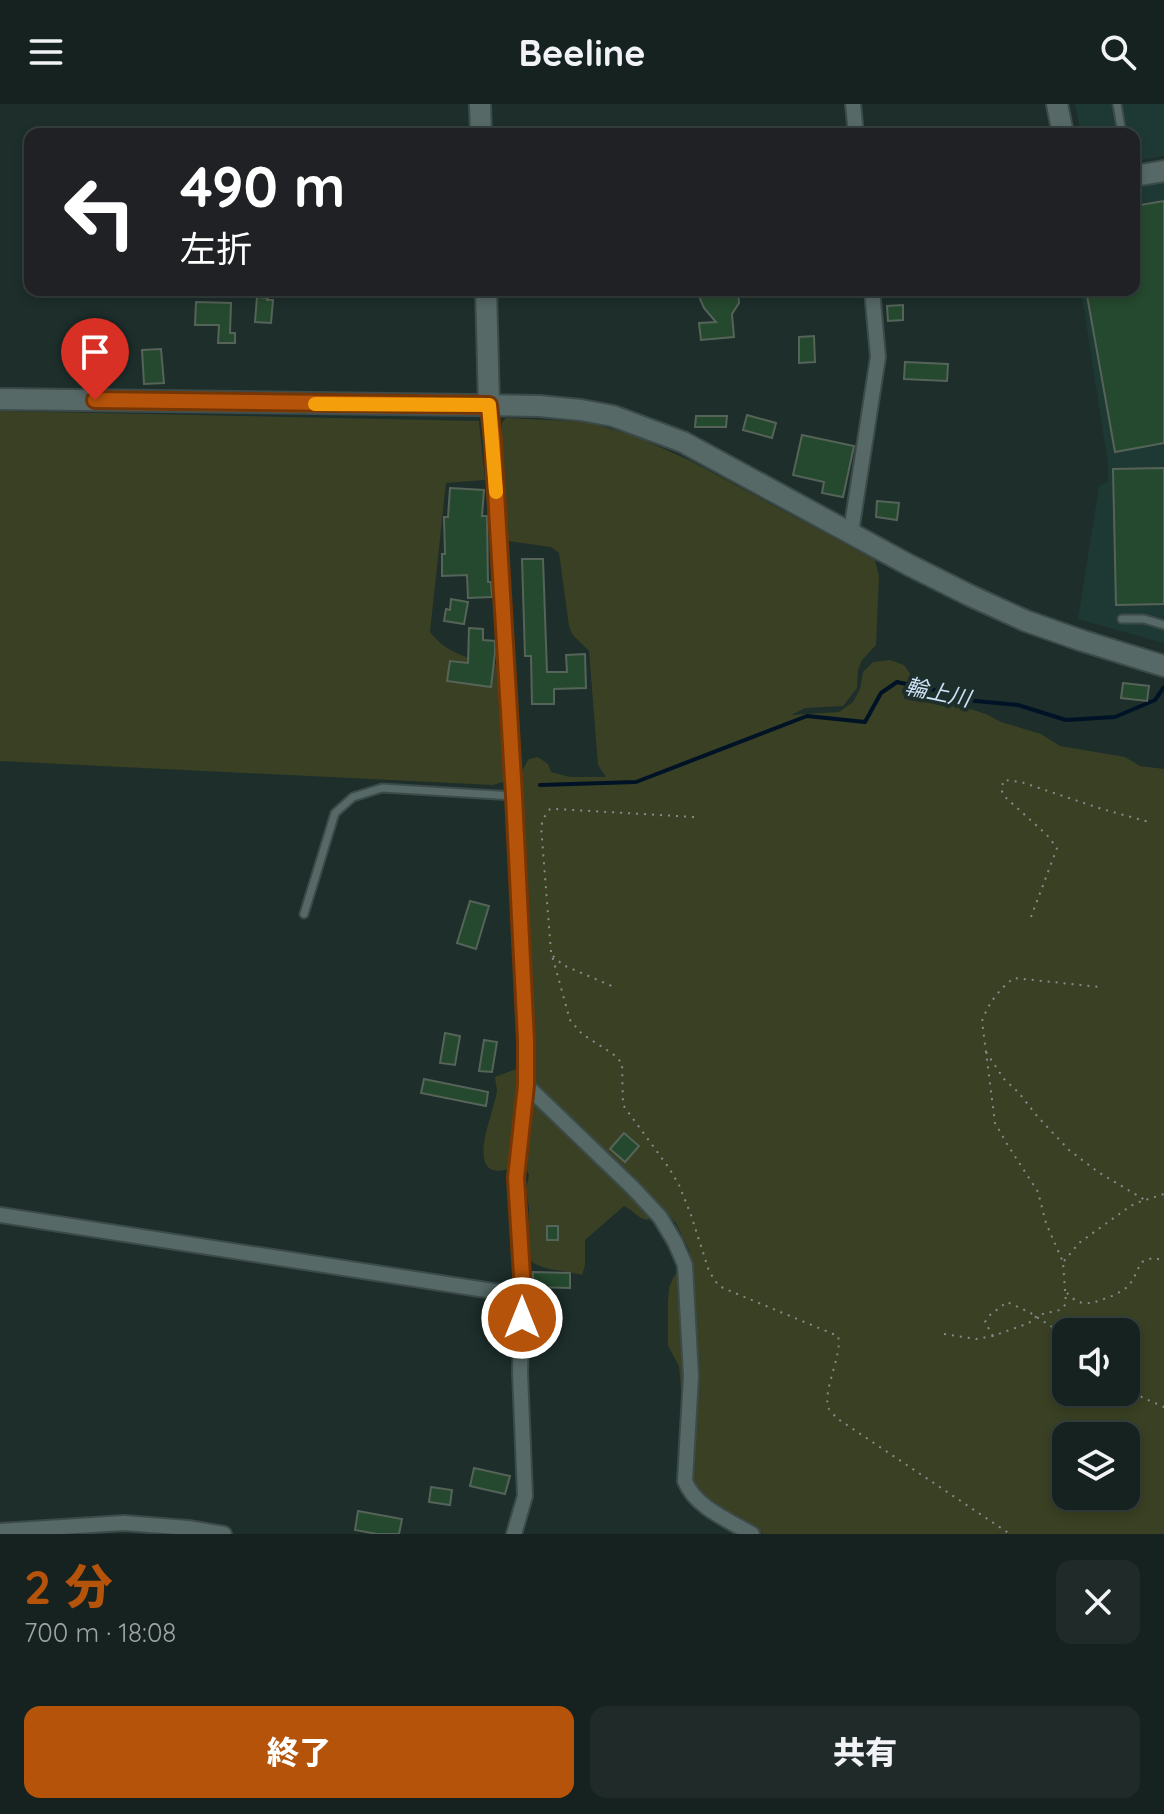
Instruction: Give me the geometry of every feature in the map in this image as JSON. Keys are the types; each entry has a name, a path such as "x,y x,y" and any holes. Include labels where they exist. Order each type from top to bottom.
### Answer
{"street":[{"path":"480,104 481,128"},
{"path":"853,104 855,128"},
{"path":"1057,104 1062,128"},
{"path":"1140,175 1164,171"},
{"path":"486,296 489,405 526,1041 526,1085 516,1178 523,1292 520,1372 525,1496 514,1534"},
{"path":"851,532 878,357 873,296"},
{"path":"0,399 489,405 567,409 613,416 683,442 921,571 1026,621 1164,666"},
{"path":"526,1085 633,1188 660,1217 675,1242 685,1265 689,1320 691,1376 685,1481 689,1492 700,1503 752,1534"},
{"path":"0,1215 499,1292 523,1292"},
{"path":"0,1531 124,1523 224,1534"}],"lane":[{"path":"1117,104 1121,128"},
{"path":"1122,619 1144,619 1164,625"},
{"path":"304,914 335,813 353,797 382,788 514,796"}],"path":[{"path":"1031,917 1057,848 1004,796 1001,789 1004,780 1021,782 1149,822"},
{"path":"694,817 550,809 545,816 541,826 552,956 573,1025 622,1063 623,1105 679,1185 709,1271 716,1282 723,1288 838,1336 840,1345 830,1389 829,1410 1010,1534"},
{"path":"552,956 563,965 614,987"},
{"path":"944,1334 976,1339 993,1336 1029,1323 1038,1315 1060,1310 1066,1304 1063,1262 1046,1223 1038,1192 997,1129 982,1025 994,997 1010,979 1100,987"},
{"path":"985,1051 1004,1079 1069,1150 1098,1172 1145,1200"},
{"path":"1063,1262 1079,1243 1129,1207 1164,1194"},
{"path":"1066,1292 1083,1304 1093,1302 1125,1289 1145,1260 1164,1260"},
{"path":"993,1336 985,1322 1004,1303 1019,1307 1052,1327"},
{"path":"1140,1398 1164,1407"}],"shaded area":[{"path":"1075,104 1164,104 1164,156 1140,160 1140,128 1080,128"},
{"path":"1164,181 1164,643 1078,619 1099,486 1108,482 1108,464 1082,296 1140,296 1140,186"},
{"path":"0,411 479,421 485,480 446,483 430,632 453,651 502,666 507,774 503,782 493,785 0,761"},
{"path":"506,418 588,422 635,436 691,461 875,560 879,576 876,645 862,660 857,688 843,706 805,708 791,715 839,712 853,702 860,689 863,672 873,662 890,660 904,665 924,694 1041,734 1060,746 1125,757 1140,766 1164,769 1164,1534 763,1534 700,1497 678,1458 683,1415 679,1366 668,1346 668,1302 673,1278 690,1252 676,1223 660,1208 647,1220 624,1206 585,1240 582,1275 532,1262 527,1244 529,1208 526,1189 529,1175 525,1165 496,1171 487,1165 484,1157 486,1133 496,1098 495,1077 535,1064 520,792 523,792 522,774 529,759 538,757 548,764 551,772 570,777 606,777 598,765 589,651 572,634 569,626 559,553 551,547 508,541 502,422"}],"building":[{"path":"1164,201 1164,443 1115,452 1087,296 1140,296 1140,205"},
{"path":"701,296 738,296 739,303 732,314 734,337 701,340 699,323 716,322"},
{"path":"257,297 273,300 271,323 255,322"},
{"path":"196,302 231,303 230,333 235,333 235,343 218,343 219,325 195,325"},
{"path":"903,305 903,320 888,321 887,306"},
{"path":"814,336 815,362 799,363 799,337"},
{"path":"161,349 164,383 144,384 142,350"},
{"path":"905,362 948,364 947,381 904,379"},
{"path":"747,415 776,423 772,438 743,430"},
{"path":"696,416 727,416 726,427 695,427"},
{"path":"802,435 854,446 843,497 822,493 824,482 793,475"},
{"path":"1164,468 1164,604 1116,605 1113,469"},
{"path":"450,488 484,490 482,516 487,516 488,582 491,582 492,597 468,598 467,575 442,576 444,517 448,517"},
{"path":"877,501 899,503 897,520 876,517"},
{"path":"522,559 543,559 547,672 567,672 566,655 585,654 586,688 554,689 554,704 532,704 531,656 525,656"},
{"path":"451,599 468,602 464,624 444,621"},
{"path":"469,628 483,629 483,640 495,641 491,687 447,681 450,661 468,663"},
{"path":"1123,683 1149,686 1147,701 1121,698"},
{"path":"470,901 489,906 476,949 457,943"},
{"path":"445,1033 460,1036 455,1065 440,1063"},
{"path":"484,1040 497,1042 492,1072 479,1071"},
{"path":"424,1079 488,1092 486,1106 421,1093"},
{"path":"624,1133 639,1146 625,1162 610,1149"},
{"path":"547,1226 558,1226 558,1240 547,1240"},
{"path":"533,1272 570,1273 570,1288 533,1287"},
{"path":"474,1468 510,1476 505,1494 470,1486"},
{"path":"431,1487 452,1490 450,1505 429,1502"},
{"path":"358,1511 402,1519 399,1534 355,1530"}],"waterway":[{"name":"輪上川","path":"540,785 636,782 807,716 865,722 881,693 897,682 949,693 965,700 1018,705 1066,720 1115,717 1155,700 1164,687"}],"slow traffic":[{"path":"315,404 489,405 496,492"}],"route":[{"path":"95,400 489,405 511,737 526,1041 526,1085 516,1178 522,1318"}]}
